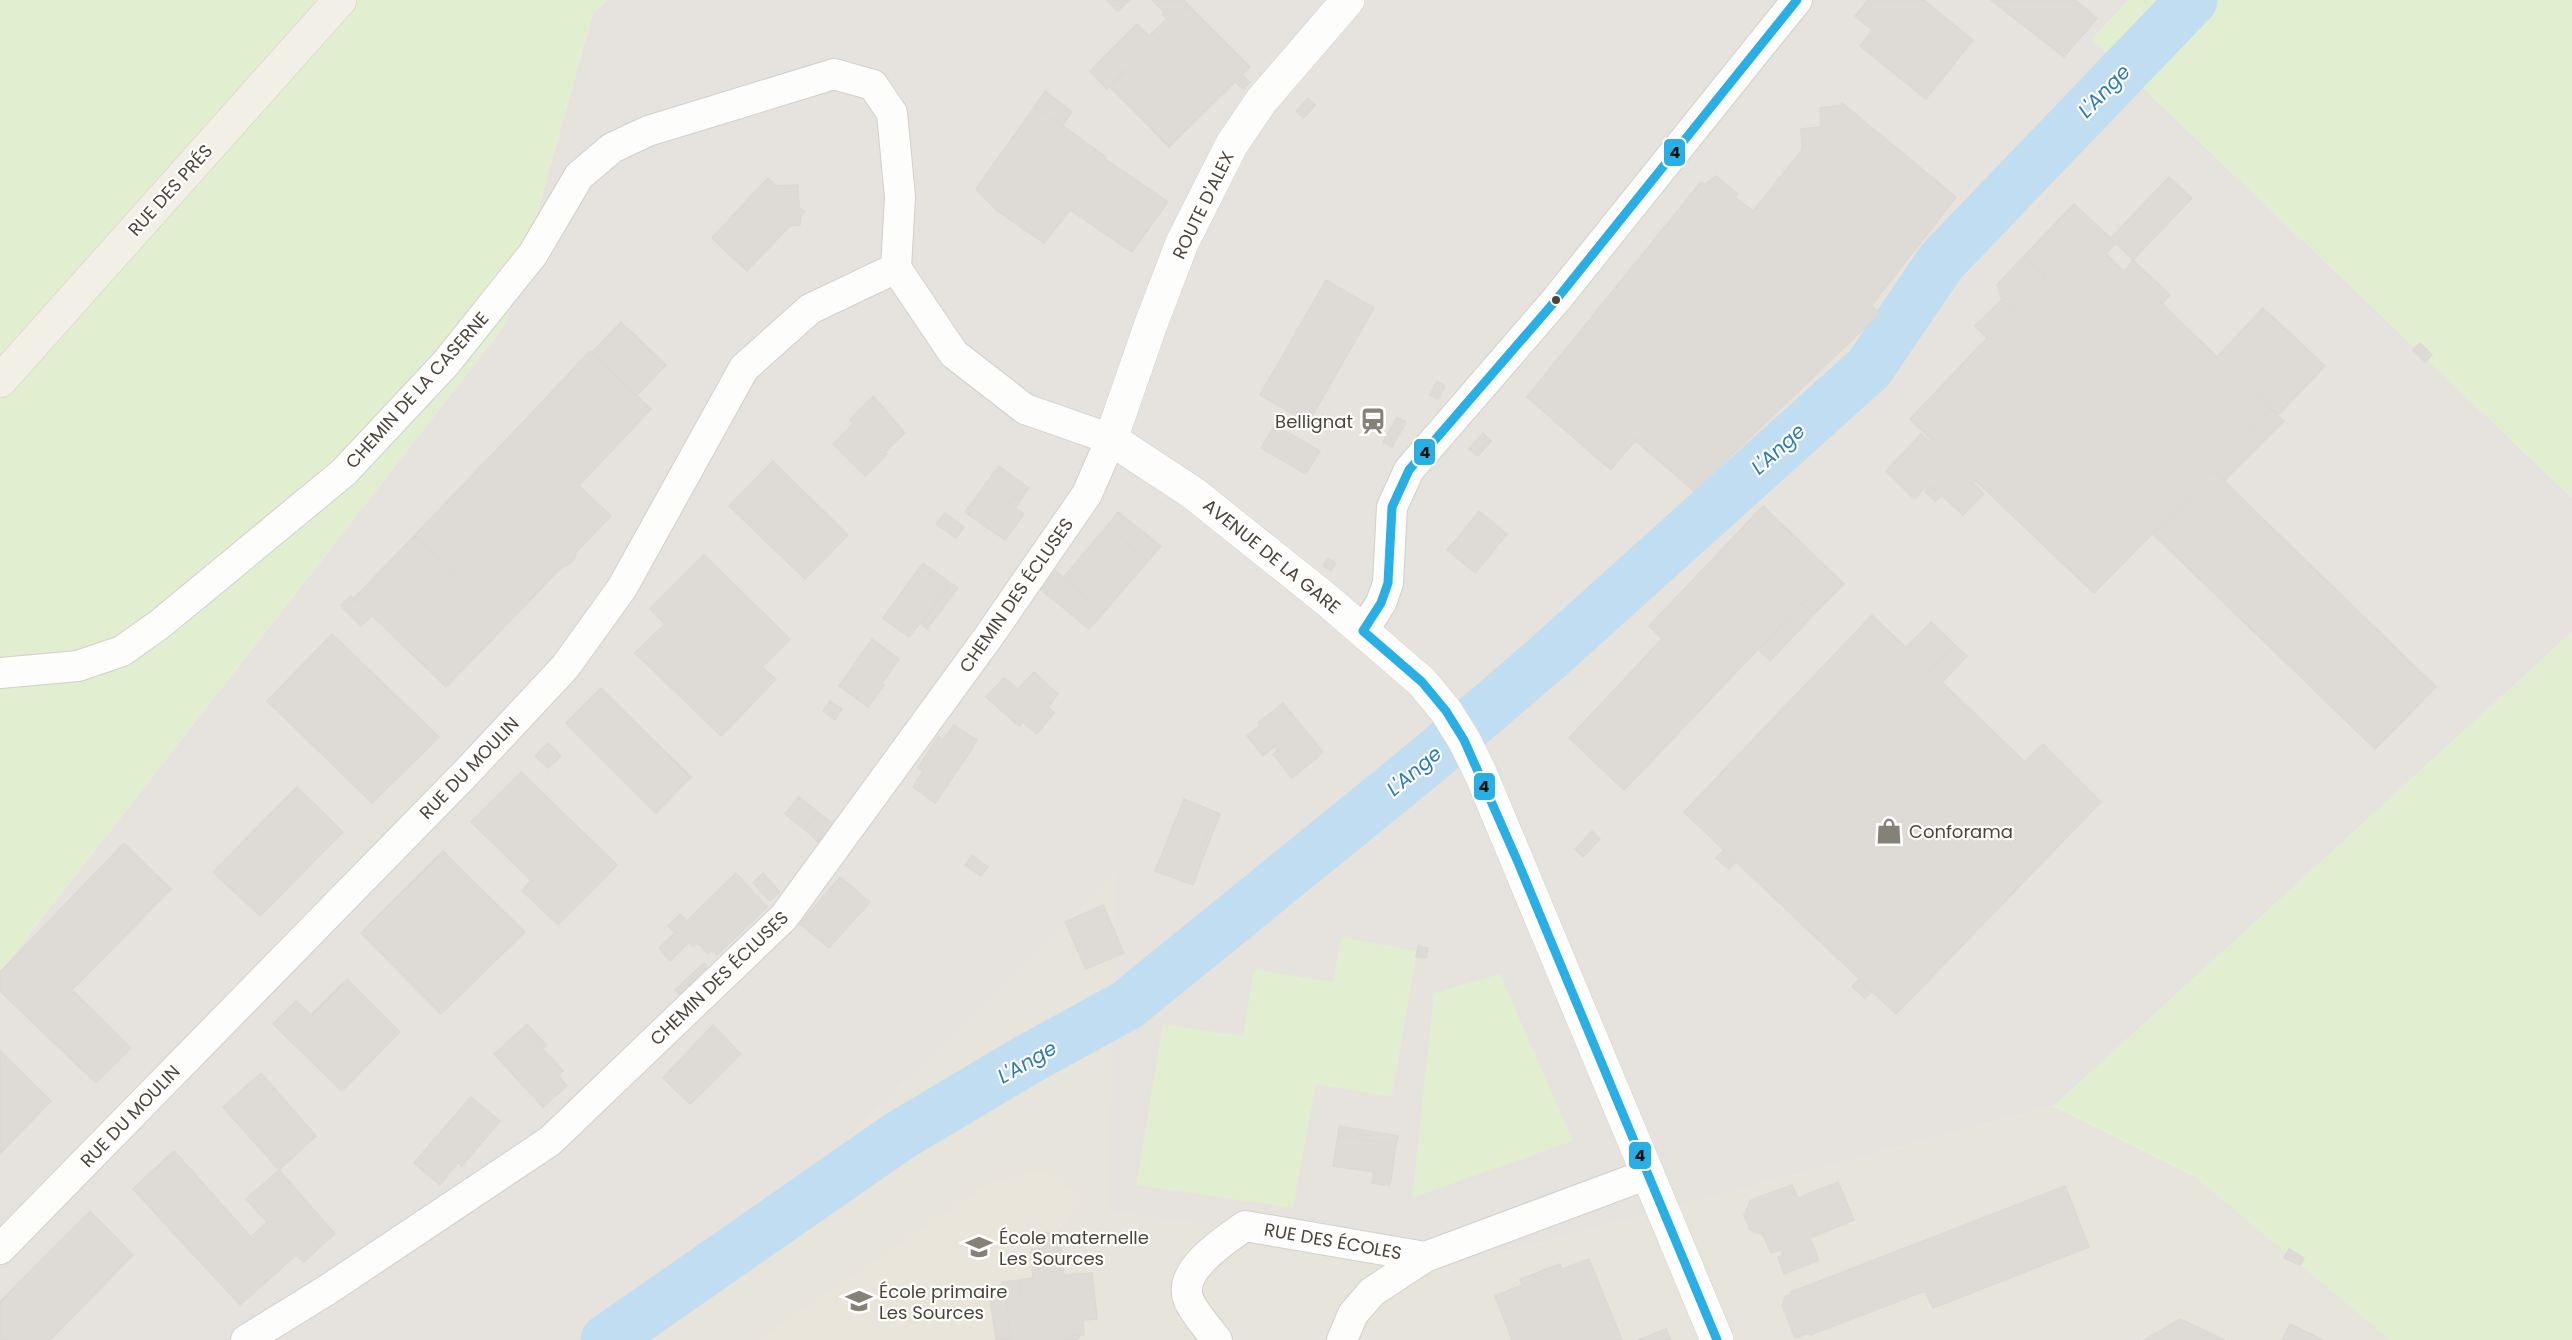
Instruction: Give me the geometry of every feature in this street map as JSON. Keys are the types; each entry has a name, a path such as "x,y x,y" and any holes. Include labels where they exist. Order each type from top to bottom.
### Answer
{"main road":[{"name":"RUE DES PRÉS","path":"0,381 340,0"}],"street":[{"name":"ROUTE D'ALEX","path":"1111,439 1150,324 1182,243 1232,144 1262,100 1348,0"},
{"path":"1363,631 1381,603 1388,583 1392,507 1409,470 1556,300 1797,0"},
{"name":"CHEMIN DE LA CASERNE","path":"0,673 78,666 122,651 160,624 344,472 446,363 526,263 579,176 612,148 648,131 834,74 873,85 892,113 900,197 896,268"},
{"path":"896,268 954,354 1025,409 1111,439"},
{"name":"RUE DU MOULIN","path":"0,1249 466,773 565,667 622,588 744,368 810,309 896,268"},
{"name":"AVENUE DE LA GARE","path":"1111,439 1193,493 1327,600 1422,682 1446,711 1480,772 1717,1340"},
{"name":"CHEMIN DES ÉCLUSES","path":"246,1340 327,1290 550,1141 784,917 989,636 1088,494 1111,439"},
{"name":"RUE DES ÉCOLES","path":"1342,1340 1353,1314 1372,1292 1425,1257 1648,1174"},
{"name":"RUE DES ÉCOLES","path":"1217,1340 1189,1300 1187,1283 1193,1270 1222,1242 1245,1226 1425,1257"}],"shaded area":[{"path":"607,0 2129,0 2092,39 2572,498 2572,632 2054,1106 1464,1263 1108,1211 1115,874 647,1340 0,1340 0,972 506,324 593,13"},
{"path":"1588,84 1662,138 1535,293 1495,269"},
{"path":"1490,279 1525,300 1462,375 1441,361"},
{"path":"1116,873 1109,1211 1464,1263 2054,1106 2196,1177 2391,1340 647,1340"},
{"name":"École maternelle Les Sources","path":"1042,1169 1083,1197 1059,1232 1064,1275 1092,1273 1097,1319 1083,1320 1084,1335 1077,1340 758,1340 993,1181"}],"green space":[{"path":"0,0 607,0 593,13 506,324 0,972"},
{"path":"2129,0 2572,0 2572,498 2092,39"},
{"path":"2572,632 2572,1340 2391,1340 2196,1177 2054,1106"},
{"path":"1341,937 1417,951 1392,1097 1316,1084 1293,1208 1136,1185 1163,1024 1243,1036 1254,969 1333,982"},
{"path":"1500,974 1573,1141 1412,1198 1434,993"}],"building":[{"path":"1107,0 1130,0 1118,11"},
{"path":"1152,0 1184,0 1190,7 1107,89 1090,71 1137,24 1149,36 1167,19 1162,14 1164,12"},
{"path":"1868,0 1924,0 1973,40 1926,99 1860,46 1872,30 1855,16"},
{"path":"1991,0 2075,0 2097,18 2064,57"},
{"path":"1190,7 1250,67 1169,147 1110,87"},
{"path":"1242,75 1250,82 1243,89 1235,82"},
{"path":"1045,91 1072,112 1062,126 1035,106"},
{"path":"1308,98 1315,105 1304,118 1296,111"},
{"path":"1842,103 1956,197 1871,306 1880,313 1694,491 1630,436 1605,465 1527,397 1701,182 1705,184 1716,176 1738,194 1735,197 1753,211 1802,150 1801,129 1821,127 1820,108 1840,106"},
{"path":"1035,106 1106,157 1105,159 1168,202 1132,252 1070,210 1044,243 996,210 976,189"},
{"path":"2169,177 2192,198 2133,260 2111,238"},
{"path":"768,178 777,186 798,185 799,208 805,211 801,216 800,225 790,226 747,271 712,238"},
{"path":"2074,204 2116,243 2106,254 2064,214"},
{"path":"2064,214 2124,271 2126,269 2272,410 2250,431 2262,443 2224,481 2214,471 2094,593 1976,481 1973,483 1984,494 1963,515 1929,484 1914,499 1886,471 1921,434 1933,444 1934,442 1910,419 1987,338 1975,326 2002,300 2013,311 2046,277 2024,256"},
{"path":"2024,256 2046,277 2013,311 2002,300 1997,285"},
{"path":"2133,260 2170,295 2162,304 2126,269"},
{"path":"1326,280 1374,308 1308,423 1260,395"},
{"path":"2263,308 2325,366 2278,415 2217,357"},
{"path":"621,322 666,365 636,396 591,353"},
{"path":"2420,343 2432,355 2425,362 2413,350"},
{"path":"590,351 651,409 587,477 526,419"},
{"path":"1437,381 1445,386 1438,399 1430,395"},
{"path":"873,396 905,433 865,476 833,444 853,424 850,420"},
{"path":"2272,410 2284,421 2262,443 2250,431"},
{"path":"1397,417 1406,422 1392,447 1383,442"},
{"path":"526,419 587,477 579,486 611,516 576,552 575,558 562,567 508,623 415,535"},
{"path":"1275,425 1320,451 1306,474 1261,448"},
{"path":"1483,433 1491,441 1478,456 1469,449"},
{"path":"1630,436 1636,440 1611,469 1605,465"},
{"path":"773,461 848,535 805,579 729,506"},
{"path":"999,466 1023,484 1009,503 1024,514 1005,540 965,512"},
{"path":"2214,471 2436,687 2375,749 2153,534"},
{"path":"1023,484 1029,488 1015,508 1009,503"},
{"path":"1930,486 1940,497 1935,501 1925,492"},
{"path":"1763,506 1844,584 1814,614 1802,603 1624,790 1569,738 1662,639 1649,626"},
{"path":"1479,511 1507,534 1475,573 1451,553 1459,543 1456,540"},
{"path":"1118,512 1161,546 1148,561 1107,526"},
{"path":"945,513 964,527 956,538 936,524"},
{"path":"1107,526 1148,561 1104,612 1063,578"},
{"path":"415,535 508,623 446,687 354,598"},
{"path":"1456,540 1459,543 1451,553 1447,550"},
{"path":"704,555 790,639 762,667 776,679 735,722 650,638 665,624 650,609"},
{"path":"1328,558 1336,563 1331,571 1323,566"},
{"path":"1045,562 1104,612 1089,629 1032,582"},
{"path":"923,563 934,571 931,574 920,567"},
{"path":"920,567 931,574 934,571 947,580 943,584 949,587 909,637 883,618"},
{"path":"947,580 958,588 927,629 921,624 949,587 943,584"},
{"path":"351,596 372,616 361,626 341,606"},
{"path":"1802,603 1814,614 1770,661 1759,650"},
{"name":"Conforama","path":"1872,615 2025,762 2043,744 2101,802 1896,1014 1684,812"},
{"path":"1931,622 1955,645 1930,670 1906,648"},
{"path":"332,634 439,737 372,803 267,701"},
{"path":"650,638 735,722 721,736 635,653"},
{"path":"872,639 899,659 868,707 839,686"},
{"path":"1955,645 1967,656 1942,682 1930,670"},
{"path":"1034,672 1058,694 1048,707 1054,713 1037,734 1023,722 1019,726 986,697 1004,678 1018,689"},
{"path":"601,688 691,777 656,813 566,723"},
{"path":"830,701 842,709 835,720 823,711"},
{"path":"1283,703 1313,740 1307,743 1318,757 1292,778 1273,754 1278,750 1275,746 1263,756 1247,736 1260,726 1258,723"},
{"path":"954,725 973,738 962,754 967,756 935,803 913,787 923,771 918,768 938,737 943,740"},
{"path":"973,738 977,740 967,756 962,754"},
{"path":"1313,740 1323,752 1318,757 1307,743"},
{"path":"548,743 561,756 548,768 535,756"},
{"path":"521,772 617,865 558,925 522,891 531,880 471,822"},
{"path":"297,787 343,832 260,916 213,872"},
{"path":"799,797 818,812 804,829 785,814"},
{"path":"1184,799 1220,814 1215,827 1211,826 1199,853 1204,855 1193,885 1155,871"},
{"path":"818,812 833,824 818,842 804,829"},
{"path":"1211,826 1215,827 1204,855 1199,853"},
{"path":"1592,831 1600,839 1583,857 1575,849"},
{"path":"124,843 171,889 72,990 131,1048 96,1083 0,991 0,972"},
{"path":"1724,850 1736,862 1729,869 1716,858"},
{"path":"443,851 525,932 441,1014 361,933"},
{"path":"972,855 988,867 981,876 965,865"},
{"path":"736,873 767,907 717,955 712,950 708,953 697,943 694,947 689,942 678,953 666,941 675,933 668,926 680,914 687,921"},
{"path":"763,873 780,892 770,901 753,883"},
{"path":"840,877 870,902 829,948 800,924"},
{"path":"1103,905 1124,953 1086,969 1065,922"},
{"path":"666,941 678,953 670,961 659,948"},
{"path":"1418,946 1428,948 1426,958 1416,957"},
{"path":"704,963 712,973 702,982 693,973"},
{"path":"693,973 702,982 684,999 675,990"},
{"path":"347,979 400,1032 342,1091 273,1024 296,1001 311,1015"},
{"path":"1859,979 1873,991 1865,998 1852,987"},
{"path":"527,1024 547,1046 543,1049 523,1028"},
{"path":"713,1025 741,1054 690,1104 663,1078"},
{"path":"523,1028 563,1071 558,1075 567,1086 543,1107 494,1054"},
{"path":"0,1051 51,1101 0,1154"},
{"path":"261,1073 316,1136 279,1170 223,1107"},
{"path":"471,1097 500,1121 462,1166 458,1163 450,1172 425,1150"},
{"path":"1339,1126 1398,1136 1396,1145 1338,1135"},
{"path":"1338,1135 1396,1145 1390,1186 1372,1183 1374,1172 1333,1166"},
{"path":"425,1150 450,1172 440,1185 414,1163"},
{"path":"174,1151 251,1237 267,1222 246,1199 263,1184 320,1247 304,1262 296,1255 240,1305 133,1189"},
{"path":"279,1170 335,1234 320,1247 263,1184"},
{"path":"1838,1182 1854,1220 1810,1238 1819,1260 1784,1274 1778,1257 1783,1255 1781,1250 1771,1253 1763,1235 1750,1230 1744,1215 1751,1200 1792,1185 1798,1198"},
{"path":"2065,1186 2089,1247 1933,1308 1925,1291 1810,1335 1809,1333 1795,1338 1782,1305 1786,1296 1792,1294 1791,1292"},
{"path":"90,1211 133,1255 50,1340 0,1340 0,1302"},
{"path":"1059,1232 1064,1275 1092,1273 1097,1319 1083,1320 1084,1335 1071,1335 1067,1340 998,1340 1010,1338 1006,1296 1020,1295 1019,1280 1033,1278 1031,1249 1044,1248 1043,1233"},
{"path":"2289,1249 2304,1258 2300,1265 2284,1258"},
{"path":"1589,1259 1622,1340 1512,1340 1495,1296 1522,1285 1520,1279 1534,1274 1535,1278 1547,1273 1546,1269 1560,1264 1562,1269"},
{"path":"1546,1269 1547,1273 1535,1278 1534,1274"},
{"path":"1019,1280 1020,1295 1006,1296 1010,1338 996,1340 990,1298 1003,1282"},
{"path":"2180,1319 2225,1340 2144,1340"},
{"path":"2290,1324 2323,1340 2282,1340"},
{"path":"1666,1329 1671,1340 1638,1340"},
{"path":"1082,1334 1077,1340 1067,1340 1071,1335"}],"waterway":[{"name":"L'Ange","path":"606,1340 899,1136 1025,1061 1127,1005 1421,766 1547,658 1869,368 1941,262 2192,0"}],"transit line":[{"name":"4","path":"1363,631 1381,603 1388,583 1392,507 1409,470 1556,300 1797,0"},
{"name":"4","path":"1363,631 1422,682 1446,711 1464,740 1517,860 1717,1340"}],"place":[{"name":"Bellignat","path":"1373,421"},
{"name":"Conforama","path":"1889,831"},
{"name":"École maternelle Les Sources","path":"979,1247"},
{"name":"École primaire Les Sources","path":"859,1301"}]}
